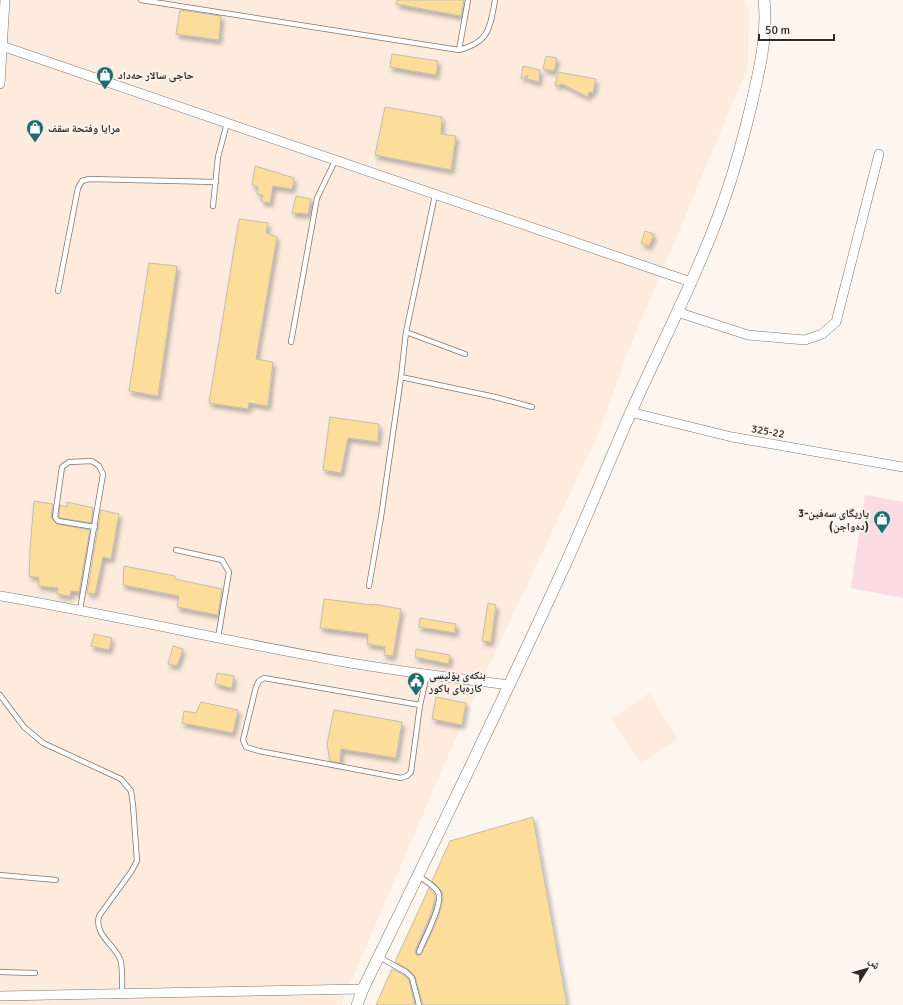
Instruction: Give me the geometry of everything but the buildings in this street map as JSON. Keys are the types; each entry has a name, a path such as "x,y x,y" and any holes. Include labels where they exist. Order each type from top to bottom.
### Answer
{"street":[{"path":"357,1005 363,989 510,685 573,546 630,412 691,282 722,207 748,118 760,66 764,39 764,0"},
{"path":"0,84 3,3"},
{"path":"2,46 691,282"},
{"path":"677,312 748,335 805,340 822,334 836,322 879,154"},
{"name":"325-22","path":"630,412 732,437 903,467"},
{"path":"0,596 80,610 340,661 427,675 510,685"},
{"path":"0,996 363,989"}],"lane":[{"path":"141,0 459,50 470,47 487,33 495,0"},
{"path":"459,50 468,0"},
{"path":"213,206 218,157 227,122"},
{"path":"291,342 317,198 335,161"},
{"path":"58,291 78,188 82,181 89,179 216,182"},
{"path":"369,586 401,377 406,332 435,195"},
{"path":"406,332 465,354"},
{"path":"401,377 495,397 532,407"},
{"path":"80,610 95,527 104,474 92,461 69,462 62,467 55,517 58,521 95,527"},
{"path":"176,550 222,560 229,572 218,638"},
{"path":"420,705 264,678 259,681 256,687 243,740 246,747 259,751 401,778 407,776 411,772 420,705 427,675"},
{"path":"0,695 24,727 43,743 121,779 131,791 134,805 137,861 99,916 97,923 101,933 120,960 122,994"},
{"path":"0,875 56,880"},
{"path":"418,876 435,888 439,893 440,898 438,907 419,952"},
{"path":"379,957 406,972 412,978 419,1005"},
{"path":"0,972 35,972"}],"shaded area":[{"path":"0,0 745,0 749,12 748,67 627,354 599,432 466,714 341,1005 0,1005"},
{"path":"865,495 903,502 903,598 851,588"},
{"path":"649,693 678,739 640,763 612,719"}],"place":[{"name":"حاجی سالار حەداد","path":"105,90"},
{"name":"مرايا وفتحة سقف","path":"35,143"},
{"name":"یاریگای سەفین-3 (دەواجن)","path":"882,534"},
{"name":"بنکەی پۆلیسی کارەبای باکور","path":"416,696"}]}
